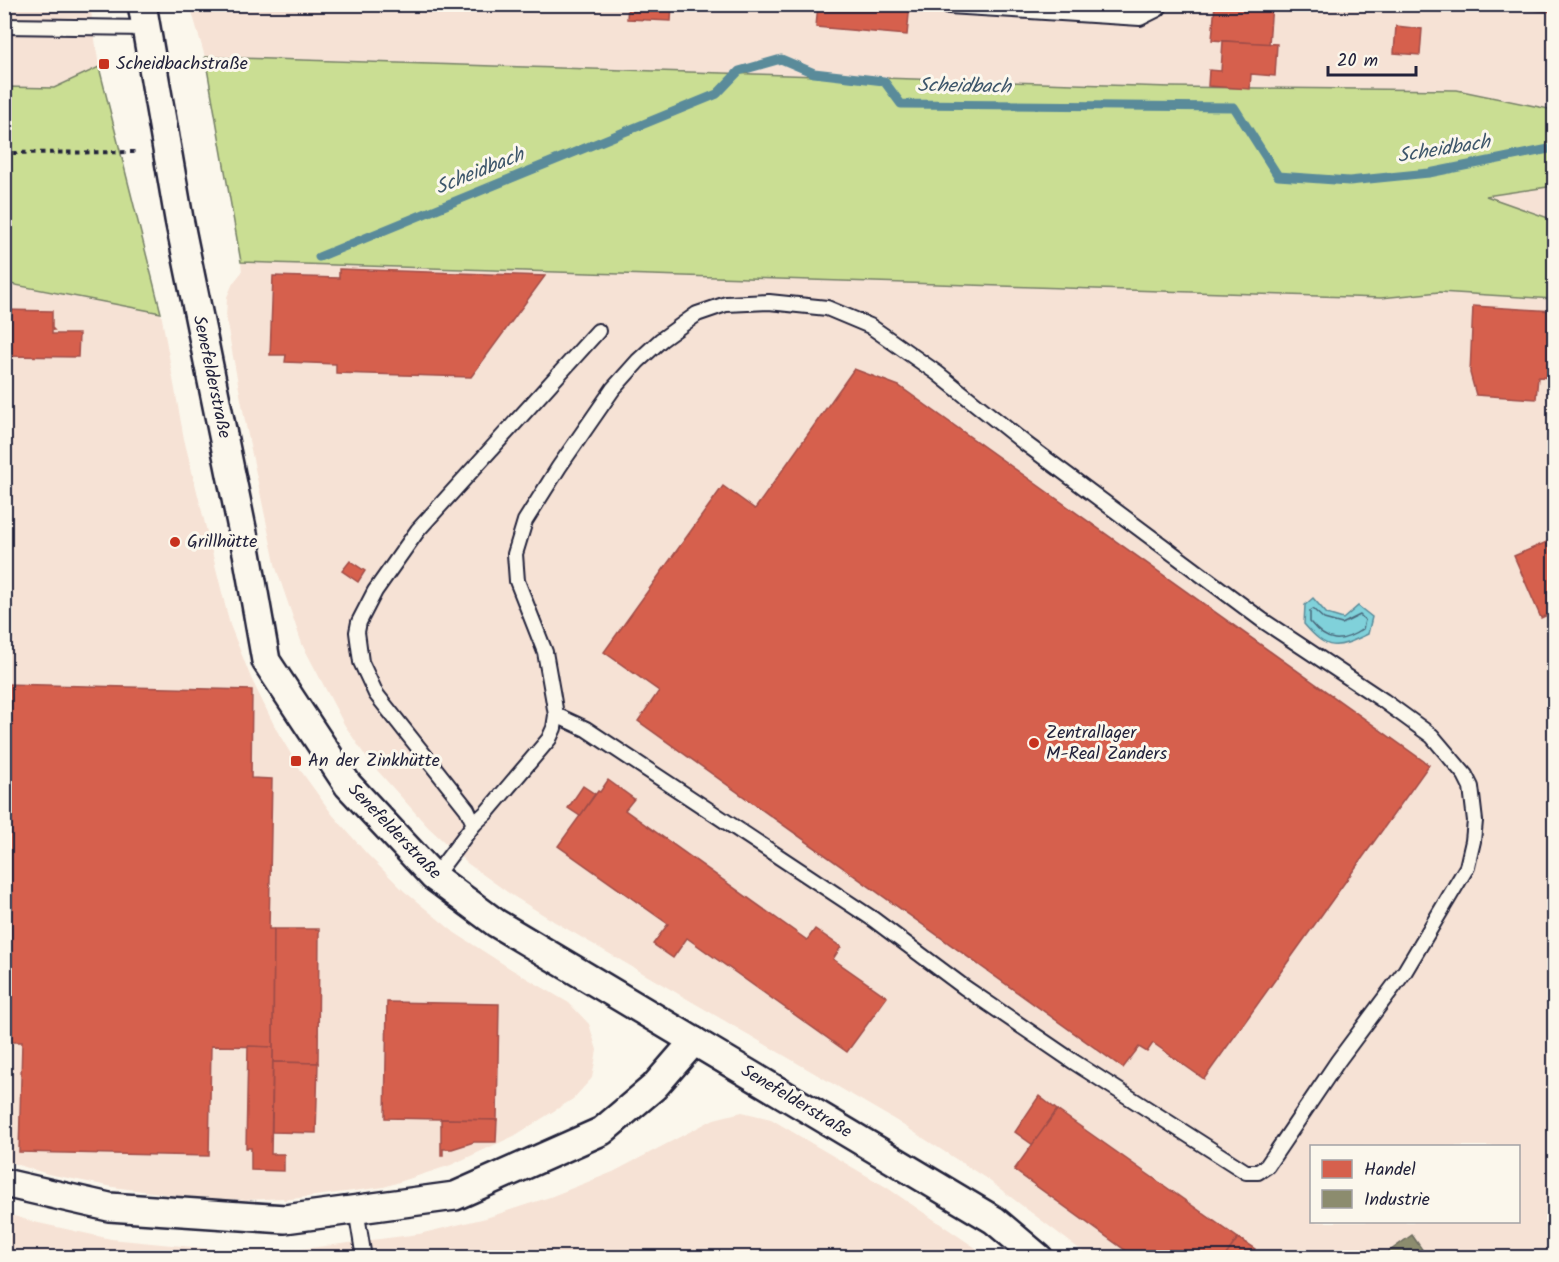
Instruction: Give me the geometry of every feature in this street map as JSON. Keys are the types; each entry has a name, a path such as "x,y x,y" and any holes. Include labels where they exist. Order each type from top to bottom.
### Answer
{"street":[{"name":"Senefelderstraße","path":"144,16 179,219 247,553 266,661 348,785 434,877 496,923 994,1220 1039,1257"},
{"path":"4,1183 109,1207 285,1219 455,1196 602,1131 654,1087 693,1041"}],"lane":[{"path":"949,6 1140,18 1158,9 1161,4"},
{"path":"4,26 144,16"},
{"path":"434,877 474,824 487,812 549,739 556,715 545,652 517,581 515,554 525,521 613,389 661,340 697,314 726,304 769,302 826,308 870,326 937,373 1026,444 1262,620 1384,701 1432,736 1465,775 1471,787 1475,821 1473,841 1467,867 1405,971 1338,1061 1267,1166 1258,1172 1246,1172 1074,1062 964,987 873,919 586,729 556,715"},
{"path":"474,824 467,809 451,787 394,718 370,683 358,649 359,622 375,591 417,530 598,331"},
{"path":"356,1209 364,1257"}],"path":[{"path":"4,153 167,152"}],"shaded area":[{"path":"1375,4 1396,12 1413,9 1421,4 1554,5 1554,110 1457,90 1170,87 205,57 190,5"},
{"path":"5,5 90,5 99,67 54,88 5,87"},
{"path":"1554,186 1554,220 1484,195"},
{"path":"241,262 1381,298 1439,292 1554,299 1554,1257 1090,1257 987,1179 895,1120 555,922 510,894 467,863 428,827 368,760 344,724 302,644 276,568 246,426 226,319 227,297 233,283 242,272"},
{"path":"4,283 161,313 184,439 230,625 251,678 276,729 301,771 332,814 404,891 455,933 569,1003 589,1024 597,1050 592,1078 573,1099 514,1136 451,1165 384,1187 284,1200 283,1198 246,1200 179,1196 113,1187 48,1174 5,1161"},
{"path":"742,1112 771,1119 886,1187 989,1257 5,1258 4,1213 111,1239 222,1250 302,1249 419,1234 486,1218 550,1197 613,1172 714,1119"}],"green space":[{"path":"205,57 1170,87 1457,90 1554,110 1554,186 1486,196 1554,220 1554,299 1439,292 1381,298 241,262"},
{"path":"99,67 161,313 5,283 5,87 54,88"}],"water":[{"path":"1313,598 1327,614 1343,619 1358,606 1372,617 1368,634 1340,645 1326,643 1304,624 1305,605"}],"building: Handel":[{"path":"628,4 672,4 671,21 627,19"},
{"path":"818,4 910,4 907,35 816,27"},
{"path":"1215,4 1272,4 1269,44 1212,40"},
{"path":"1472,4 1554,4 1554,12 1472,5"},
{"path":"1396,26 1422,29 1420,55 1394,53"},
{"path":"1223,41 1277,44 1275,76 1251,74 1250,89 1208,86 1209,70 1221,71"},
{"path":"339,269 545,276 471,377 336,373 336,364 285,362 286,355 270,355 273,276 339,278"},
{"path":"1473,306 1554,311 1554,378 1538,377 1536,399 1476,395 1470,373"},
{"path":"4,310 52,311 54,330 52,334 79,334 78,357 4,356"},
{"name":"Zentrallager M-Real Zanders","path":"854,369 899,386 1429,765 1204,1079 1153,1043 1147,1052 1139,1047 1123,1068 638,721 659,691 604,652 723,486 755,509"},
{"path":"1554,539 1554,612 1541,618 1514,556"},
{"path":"350,561 365,571 358,582 342,571"},
{"path":"4,684 252,690 251,778 272,779 269,929 274,929 273,1047 211,1046 209,1156 19,1152 22,1042 4,1042"},
{"path":"608,780 634,799 625,810 807,940 815,929 841,947 833,959 887,997 847,1052 687,938 673,958 653,944 668,924 558,846"},
{"path":"583,786 595,794 580,816 568,808"},
{"path":"274,929 319,929 318,1063 273,1062"},
{"path":"387,1002 499,1004 497,1120 385,1118"},
{"path":"248,1046 273,1047 271,1154 284,1154 284,1171 251,1170 251,1148 246,1148"},
{"path":"273,1062 318,1063 316,1133 272,1132"},
{"path":"1039,1096 1057,1110 1033,1145 1015,1132"},
{"path":"1057,1110 1238,1238 1224,1258 1136,1258 1014,1170"},
{"path":"441,1119 497,1120 496,1142 474,1142 452,1149 443,1149 443,1155 441,1155"},
{"path":"1238,1238 1255,1249 1249,1258 1224,1258"}],"building: Industrie":[{"path":"1412,1235 1428,1258 1380,1258"}],"waterway":[{"name":"Scheidbach","path":"319,257 717,94 739,71 781,59 814,73 884,81 901,104 1234,107 1278,176 1349,181 1429,173 1554,148"}],"place":[{"name":"Scheidbachstraße","path":"104,64"},
{"name":"Grillhütte","path":"175,542"},
{"name":"Zentrallager M-Real Zanders","path":"1034,743"},
{"name":"An der Zinkhütte","path":"296,761"}]}
